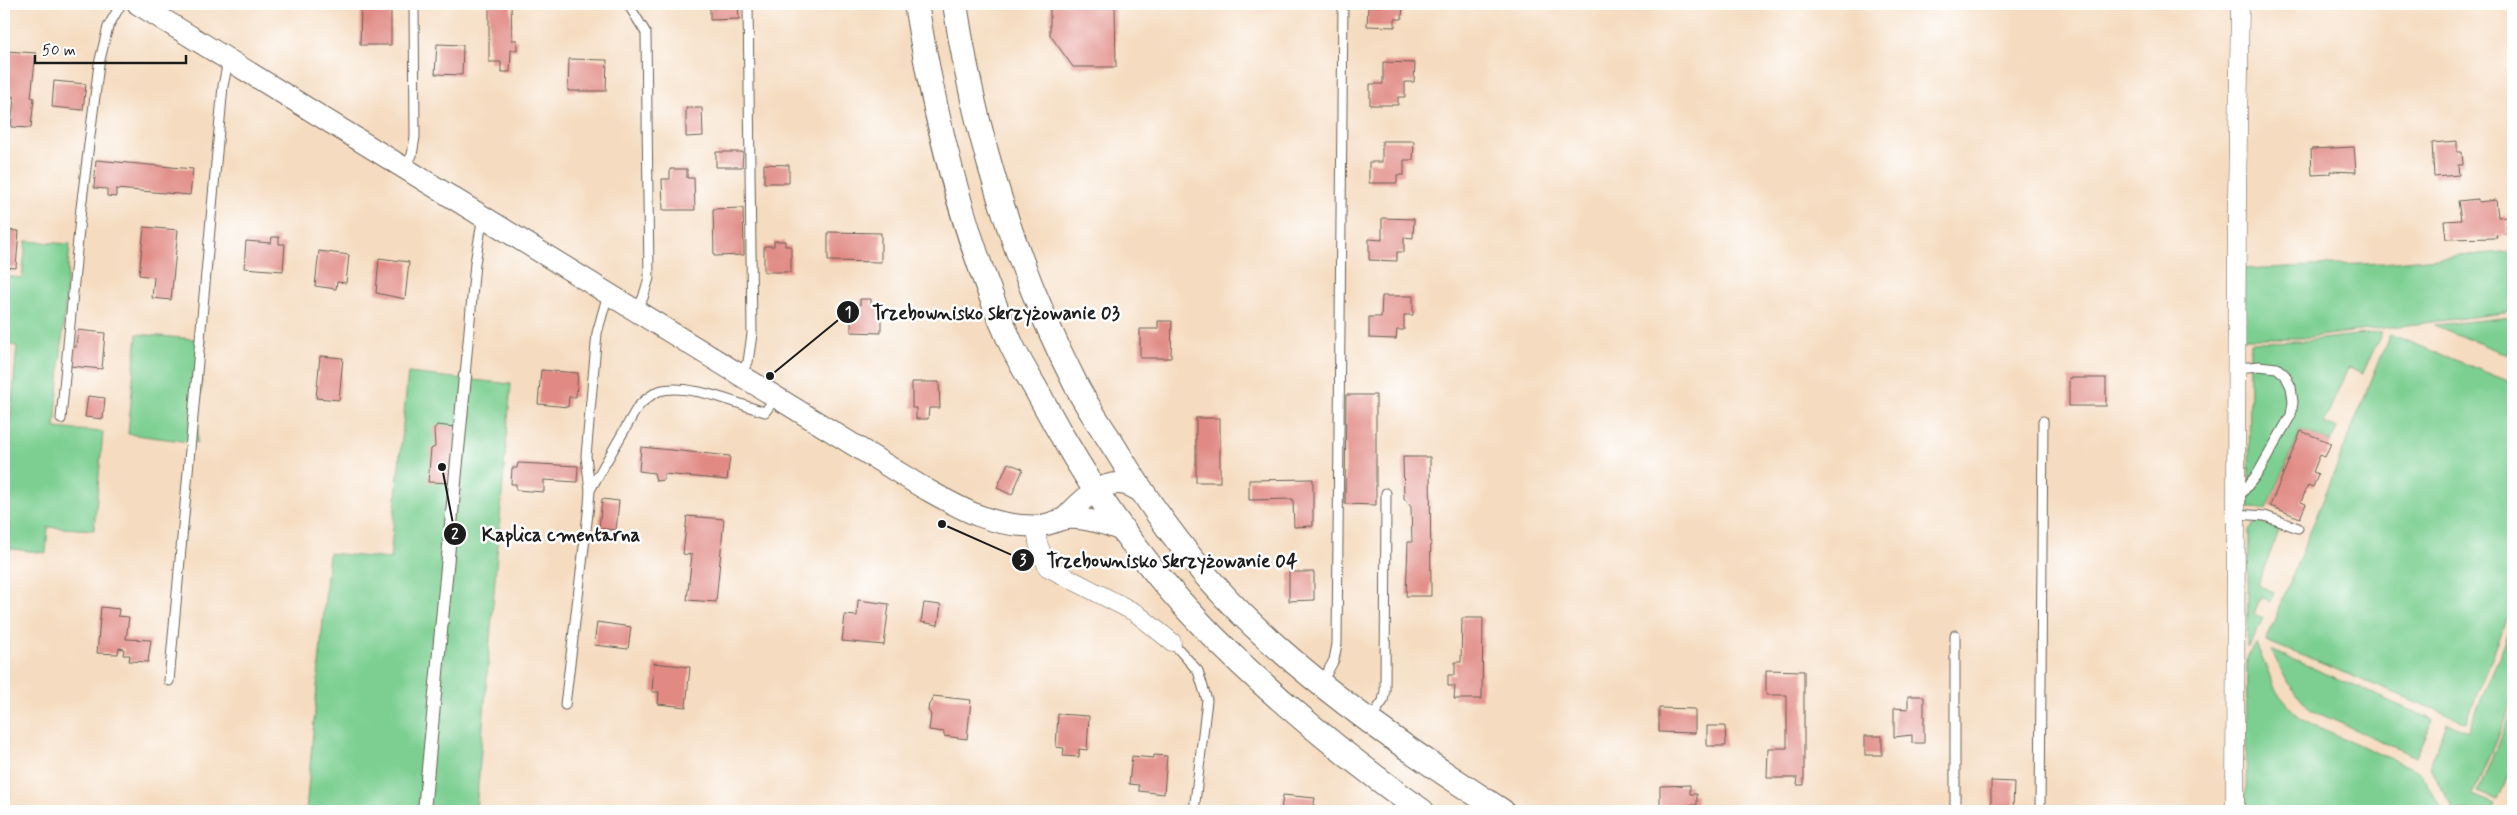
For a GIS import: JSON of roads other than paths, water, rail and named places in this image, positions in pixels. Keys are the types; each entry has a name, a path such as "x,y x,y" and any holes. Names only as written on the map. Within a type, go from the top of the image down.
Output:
{"main road":[{"path":"916,4 944,146 985,278 1012,347 1064,442 1123,531 1200,623 1327,737 1422,811"},
{"path":"955,4 977,121 999,199 1035,298 1077,387 1141,492 1182,547 1220,591 1253,625 1368,722 1502,811"}],"street":[{"path":"138,4 922,487 971,514 1005,524 1036,526 1064,519 1093,522 1123,531"},
{"path":"2235,811 2240,4"},
{"path":"424,811 465,376"},
{"path":"1064,519 1095,491 1115,483 1125,484 1141,492"},
{"path":"1036,526 1038,544 1047,567 1136,613 1172,642"}],"lane":[{"path":"61,419 82,208 99,64 108,27 121,4"},
{"path":"405,168 412,154 415,137 414,4"},
{"path":"628,4 646,33 649,278 643,298 636,310"},
{"path":"739,374 748,362 752,334 748,4"},
{"path":"1321,684 1334,660 1336,644 1344,4"},
{"path":"169,681 223,86 228,60"},
{"path":"465,376 475,263 483,216"},
{"path":"565,705 590,490 586,456 597,333 609,293"},
{"path":"2237,368 2259,366 2277,368 2285,375 2291,387 2293,402 2291,415 2236,507 2298,528"},
{"path":"590,490 637,408 646,398 659,391 674,389 698,392 766,412 776,397"},
{"path":"2040,811 2043,421"},
{"path":"1368,722 1383,701 1384,691 1386,493"},
{"path":"1955,635 1955,811"},
{"path":"1172,642 1198,671 1207,700 1194,811"}],"place":[{"name":"Trzebownisko skrzyżowanie 03","path":"770,376"},
{"name":"Kaplica cmentarna","path":"442,467"},
{"name":"Trzebownisko skrzyżowanie 04","path":"942,524"}]}
